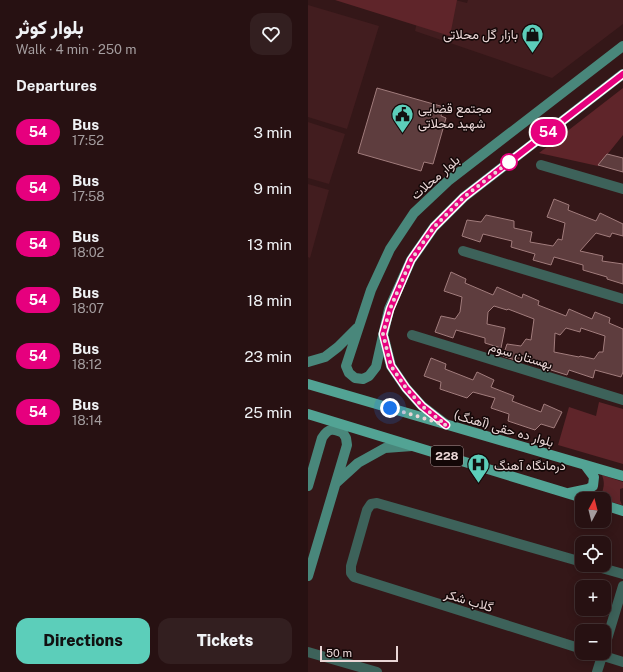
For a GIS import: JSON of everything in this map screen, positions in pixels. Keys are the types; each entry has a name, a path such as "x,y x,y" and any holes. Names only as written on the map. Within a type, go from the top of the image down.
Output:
{"main road":[{"name":"بلوار محلات","path":"308,362 325,356 338,347 359,326 371,290 390,249 414,213 448,181 623,46"},
{"path":"359,326 346,366 349,373 355,378 363,379 369,376 376,367 390,309 411,260 434,227 464,197 623,74"},
{"path":"383,334 391,366 406,388 422,406 446,425"},
{"name":"بلوار ده حقی (آهنگ)","path":"308,384 623,476"},
{"name":"228","path":"308,414 575,496"},
{"path":"308,486 322,438 326,432 332,430 343,433 346,438 347,445 308,576"},
{"path":"336,483 358,463 385,448 414,446"},
{"path":"308,464 312,474"},
{"path":"567,493 588,489 593,486 595,481 594,477 585,465"},
{"path":"611,507 623,511"}],"street":[{"path":"541,165 623,189"},
{"path":"463,251 623,300"},
{"name":"بهستان سوم","path":"412,335 623,400"},
{"name":"گلاب شکر","path":"575,560 377,503 371,504 367,510 351,566 351,574 354,577 575,647"},
{"path":"611,571 623,574"},
{"path":"611,624 623,586"},
{"path":"308,652 377,672"},
{"path":"611,657 623,662"},
{"path":"597,672 600,660"}],"shaded area":[{"path":"335,0 457,0 450,36"},
{"name":"بازار گل محلاتی","path":"422,0 455,0 467,3 468,0 623,0 623,24 552,78 415,31"},
{"path":"308,5 379,26 347,129 308,117"},
{"path":"623,88 623,135 598,166 539,153"},
{"path":"308,122 345,134 329,184 308,178"},
{"path":"308,184 329,190 310,258 308,257"},
{"path":"599,402 623,409 623,464 558,445 569,407 596,416"},
{"path":"602,475 623,482 623,488 620,489 620,500 622,505 611,502 611,492 602,492 604,480"}],"building":[{"name":"مجتمع قضایی شهید محلاتی","path":"377,88 444,107 441,116 446,118 433,164 424,162 421,171 358,153"},
{"path":"607,154 623,158 623,172 598,165"},
{"path":"554,199 569,205 568,210 596,221 600,213 623,224 623,236 612,233 610,237 596,233 580,251 603,256 602,261 623,264 623,284 607,279 607,277 583,270 583,265 554,257 551,265 533,260 535,254 511,247 512,241 483,234 480,242 462,236 467,220 481,222 486,215 514,221 514,228 532,232 530,242 553,246 558,239 562,240 565,223 547,217"},
{"path":"451,272 466,279 465,283 493,295 497,287 522,298 523,294 539,301 538,305 566,316 569,309 592,319 595,312 610,318 609,323 623,329 623,372 621,377 595,370 593,378 569,370 567,375 551,370 552,365 523,357 521,362 503,356 507,344 521,346 526,339 531,340 534,319 508,309 494,306 488,312 487,324 505,328 501,348 485,343 485,338 456,330 453,338 435,332 441,316 455,319 460,312 462,297 444,291","holes":["566,328 580,332 581,328 605,336 603,352 599,352 594,359 554,352 555,333 560,335"]},
{"path":"431,358 446,364 445,369 473,380 477,372 494,380 491,387 514,396 512,401 541,412 544,404 562,412 554,428 541,424 535,430 508,421 509,414 491,408 495,398 473,392 467,398 440,389 441,382 424,376"}],"bus line":[{"name":"54","path":"446,425 422,406 406,388 391,366 383,334 390,309 411,260 434,227 464,197 623,74"}],"place":[{"name":"بازار گل محلاتی","path":"533,54"},
{"name":"مجتمع قضایی شهید محلاتی","path":"402,134"},
{"name":"درمانگاه آهنگ","path":"479,484"}],"route":[{"path":"390,408 446,425 422,406 406,388 391,366 383,334 390,309 411,260 434,227 464,197 509,162"}]}
